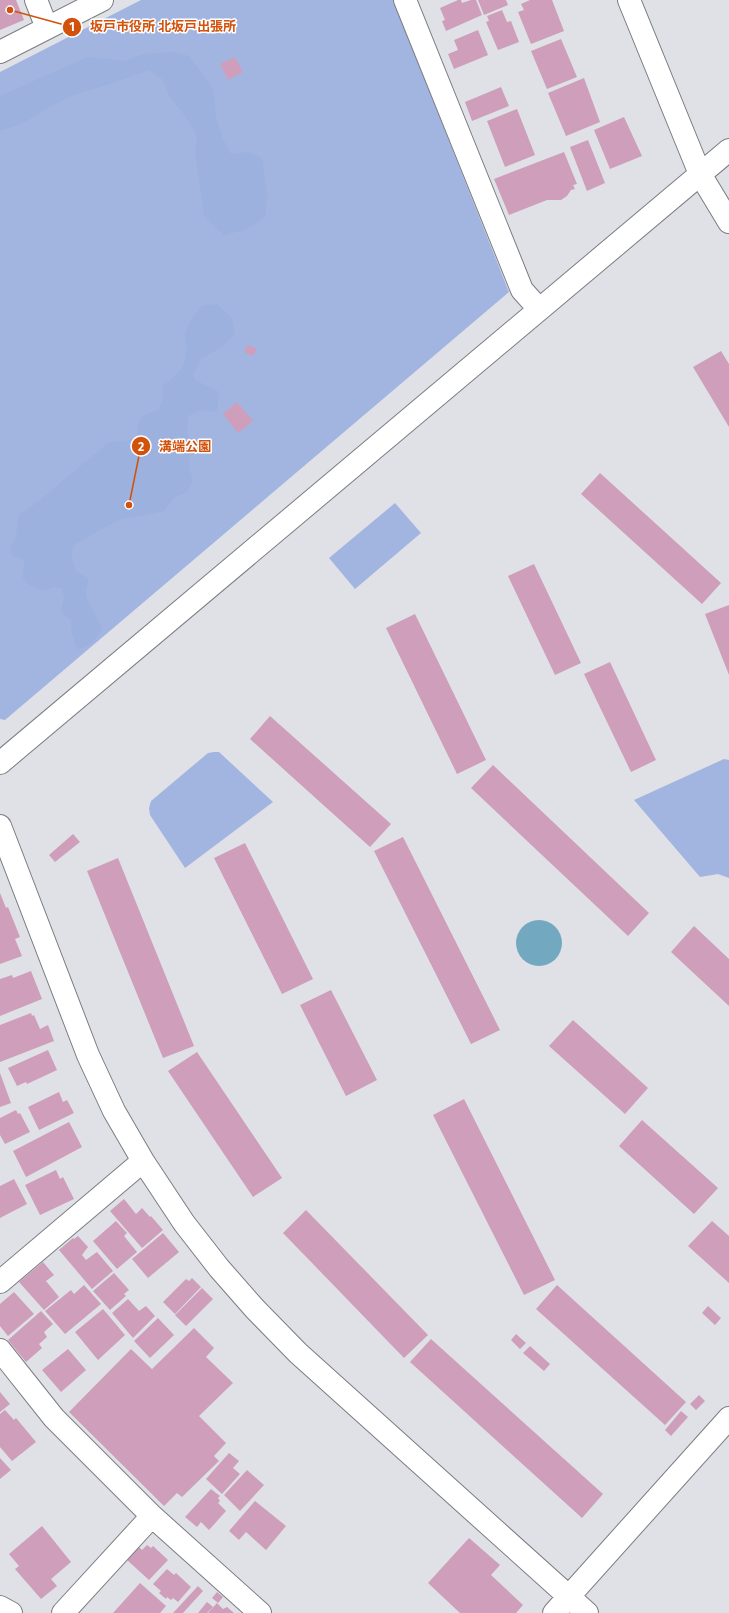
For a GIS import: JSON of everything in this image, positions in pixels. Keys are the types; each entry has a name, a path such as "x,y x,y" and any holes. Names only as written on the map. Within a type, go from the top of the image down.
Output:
{"street":[{"path":"36,0 47,28"},
{"path":"0,52 102,0"},
{"path":"405,0 522,290 539,309"},
{"path":"630,0 700,174 729,222"},
{"path":"0,764 729,150"},
{"path":"0,826 88,1055 114,1111 143,1161 184,1223 219,1268 255,1309 298,1353 587,1613"},
{"path":"0,1282 143,1161"},
{"path":"0,1350 54,1418 152,1516 260,1613"},
{"path":"554,1613 729,1418"},
{"path":"63,1613 152,1516"},
{"path":"0,1607 11,1613"}],"shaded area":[{"path":"141,0 393,0 509,292 5,720 0,719 0,72"},
{"path":"175,52 189,56 212,87 217,121 222,137 231,154 249,152 262,158 267,192 265,217 245,230 224,235 204,216 195,152 197,136 185,116 169,96 162,79 149,70 68,97 21,124 0,131 0,96 87,57 124,61 144,54"},
{"path":"217,304 232,318 235,333 222,347 201,359 193,375 195,380 219,392 217,412 202,410 188,416 187,433 191,445 189,467 193,481 187,492 175,497 164,511 118,520 74,545 71,555 76,571 89,579 86,590 87,598 102,628 89,645 77,649 71,630 71,620 64,615 61,610 64,598 62,589 54,587 47,590 42,590 26,582 23,578 25,565 22,558 13,557 10,547 15,536 19,515 35,504 109,442 125,441 137,437 138,425 141,418 144,415 159,410 163,398 163,386 177,374 183,366 187,348 185,334 190,321 202,306"},
{"path":"395,503 421,533 355,589 329,558"},
{"path":"219,752 273,802 185,868 150,815 149,808 151,801 208,753"},
{"path":"724,759 729,760 729,878 718,874 700,877 634,800"},
{"path":"544,920 556,926 561,934 561,952 556,960 548,965 534,966 522,960 517,952 516,938 522,926 530,921"}],"building":[{"path":"0,0 16,0 24,20 0,30"},
{"path":"461,0 462,3 476,0 482,15 446,31 442,21 445,20 440,8"},
{"path":"478,0 506,0 508,5 484,15"},
{"path":"530,0 552,0 564,31 531,44 518,12 524,10 521,4"},
{"path":"502,10 507,22 511,21 519,42 498,50 486,22 489,21 487,16"},
{"path":"478,30 488,55 454,69 448,54 458,50 454,40"},
{"path":"561,39 577,77 547,89 531,51"},
{"path":"235,57 243,72 228,80 220,64"},
{"path":"584,78 600,122 566,136 548,93"},
{"path":"501,87 509,106 472,121 465,102"},
{"path":"517,109 535,155 505,167 487,121"},
{"path":"624,117 642,156 610,169 594,130"},
{"path":"588,140 605,183 587,191 570,147"},
{"path":"564,152 577,184 573,185 575,189 571,190 567,196 561,200 547,200 509,215 494,179"},
{"path":"248,345 257,349 253,356 244,352"},
{"path":"721,351 729,364 729,427 693,367"},
{"path":"237,402 253,421 238,433 223,414"},
{"path":"600,473 721,583 702,604 581,494"},
{"path":"534,564 581,663 555,675 508,576"},
{"path":"729,605 729,675 705,614"},
{"path":"415,614 486,760 457,774 386,628"},
{"path":"610,662 656,760 631,772 584,674"},
{"path":"270,716 391,824 370,847 250,739"},
{"path":"493,765 649,913 628,936 471,788"},
{"path":"73,834 80,842 55,862 49,855"},
{"path":"403,837 500,1030 471,1044 374,851"},
{"path":"245,843 313,979 282,994 214,858"},
{"path":"118,858 194,1046 163,1058 87,871"},
{"path":"0,893 6,908 8,907 20,937 15,939 22,956 0,964"},
{"path":"694,926 729,959 729,1006 671,952"},
{"path":"31,971 42,999 0,1016 0,979 12,975 13,978"},
{"path":"331,990 377,1080 346,1096 300,1005"},
{"path":"31,1013 32,1016 34,1015 40,1029 48,1025 54,1041 0,1062 0,1025"},
{"path":"573,1020 648,1088 625,1114 549,1046"},
{"path":"48,1050 57,1070 27,1084 26,1082 17,1086 8,1068"},
{"path":"197,1052 282,1178 253,1197 168,1071"},
{"path":"0,1073 11,1103 0,1107"},
{"path":"59,1092 63,1102 67,1100 74,1113 39,1130 28,1107"},
{"path":"464,1099 555,1280 524,1295 433,1115"},
{"path":"16,1110 18,1114 20,1113 30,1132 5,1144 0,1135 0,1118"},
{"path":"642,1120 718,1188 694,1214 619,1146"},
{"path":"69,1122 82,1147 26,1177 13,1151"},
{"path":"56,1170 60,1179 63,1177 74,1199 40,1215 25,1185"},
{"path":"14,1179 27,1204 0,1218 0,1186"},
{"path":"124,1199 136,1214 142,1208 163,1230 142,1248 110,1211"},
{"path":"306,1210 428,1335 404,1358 283,1233"},
{"path":"116,1221 127,1233 124,1236 137,1252 117,1269 93,1241"},
{"path":"712,1221 729,1236 729,1283 688,1246"},
{"path":"163,1233 179,1252 148,1278 132,1259"},
{"path":"78,1236 88,1247 82,1255 86,1260 97,1252 113,1271 92,1289 59,1250 73,1238 74,1239"},
{"path":"43,1262 54,1275 46,1281 59,1297 44,1310 19,1282"},
{"path":"114,1273 129,1290 124,1294 126,1296 110,1310 93,1291"},
{"path":"192,1278 201,1287 175,1314 163,1302 186,1279 189,1281"},
{"path":"84,1285 101,1304 65,1334 45,1311 71,1290 74,1294"},
{"path":"557,1285 686,1402 665,1425 536,1309"},
{"path":"202,1288 213,1299 186,1326 175,1315"},
{"path":"14,1292 34,1314 8,1336 0,1326 0,1304"},
{"path":"128,1299 139,1311 146,1306 155,1316 133,1338 112,1313"},
{"path":"708,1306 721,1318 715,1325 702,1313"},
{"path":"103,1309 125,1335 98,1360 75,1332"},
{"path":"41,1311 53,1324 44,1332 47,1337 39,1344 42,1348 26,1362 8,1340"},
{"path":"158,1318 174,1335 150,1358 134,1341"},
{"path":"194,1328 214,1348 206,1357 233,1383 199,1416 226,1443 214,1456 219,1461 182,1497 177,1493 164,1506 69,1412 131,1349 157,1374 152,1369"},
{"path":"516,1334 526,1343 520,1349 511,1340"},
{"path":"431,1339 603,1494 582,1518 410,1362"},
{"path":"530,1346 550,1364 544,1371 523,1353"},
{"path":"68,1349 86,1370 61,1392 42,1370"},
{"path":"0,1392 10,1404 0,1412"},
{"path":"699,1395 705,1401 696,1410 690,1404"},
{"path":"5,1410 14,1420 16,1418 36,1442 12,1461 0,1447 0,1414"},
{"path":"681,1411 688,1417 671,1436 665,1430"},
{"path":"229,1453 239,1461 233,1468 240,1474 222,1494 206,1479"},
{"path":"0,1458 11,1470 0,1479"},
{"path":"247,1470 264,1485 240,1511 224,1495"},
{"path":"211,1489 220,1496 218,1498 220,1501 218,1503 226,1511 209,1530 201,1522 197,1527 185,1517"},
{"path":"255,1501 286,1526 266,1550 246,1532 239,1540 229,1531"},
{"path":"42,1526 71,1562 51,1579 57,1586 41,1599 15,1569 19,1566 9,1554"},
{"path":"469,1538 500,1565 491,1575 523,1605 516,1613 460,1613 428,1583"},
{"path":"147,1545 151,1548 153,1546 168,1560 149,1580 127,1560 139,1547 142,1550"},
{"path":"167,1569 174,1575 176,1573 191,1587 178,1602 173,1598 171,1600 167,1597 166,1599 159,1593 161,1591 153,1584"},
{"path":"140,1583 166,1606 160,1613 113,1613"},
{"path":"198,1586 203,1591 183,1613 173,1613"},
{"path":"217,1592 223,1597 218,1603 212,1598"},
{"path":"207,1602 213,1607 207,1613 198,1613"},
{"path":"217,1603 223,1609 227,1607 234,1613 208,1613"}],"place":[{"name":"坂戸市役所 北坂戸出張所","path":"10,10"},
{"name":"溝端公園","path":"129,505"}]}
